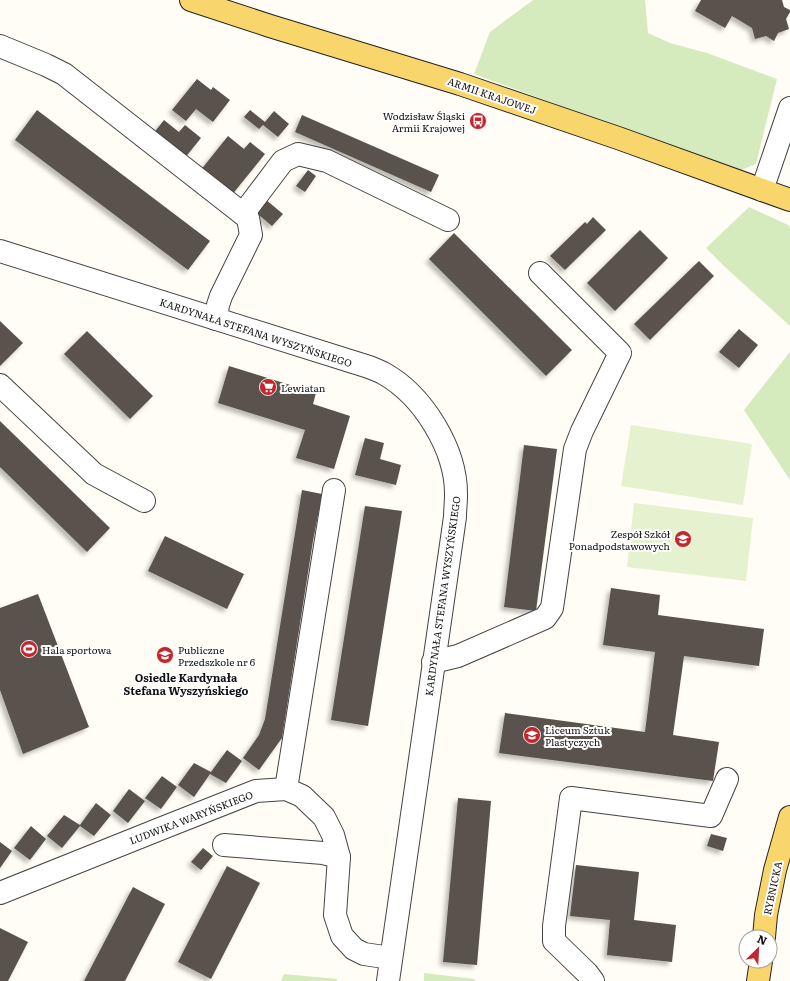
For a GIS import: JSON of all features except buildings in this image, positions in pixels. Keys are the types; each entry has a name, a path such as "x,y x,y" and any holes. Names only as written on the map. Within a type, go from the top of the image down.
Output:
{"main road":[{"name":"ARMII KRAJOWEJ","path":"191,0 270,26 460,84 618,138 790,200"},
{"name":"RYBNICKA","path":"765,929 775,870 790,817"},
{"path":"758,981 760,969"}],"street":[{"path":"0,46 64,74 248,218 251,235 221,296 216,319"},
{"path":"762,190 790,108"},
{"path":"243,214 283,160 298,154 327,161 448,220"},
{"name":"KARDYNAŁA STEFANA WYSZYŃSKIEGO","path":"0,251 362,365 383,373 401,386 414,399 435,425 446,447 454,472 456,495 388,981"},
{"path":"433,662 458,656 545,618 552,608 575,449 582,431 620,353 540,273"},
{"path":"0,385 94,474 144,501"},
{"path":"334,490 286,789 302,796 324,817 333,835 339,857 335,915 342,936 354,949 364,954 391,958"},
{"path":"593,981 587,973 554,941 554,926 571,798 711,816 727,779"},
{"name":"LUDWIKA WARYŃSKIEGO","path":"0,893 256,792 286,789"},
{"path":"224,845 324,854 339,857"}],"green space":[{"path":"533,0 645,0 648,33 670,43 707,53 777,79 756,164 739,171 474,74 490,32"},
{"path":"749,207 788,225 790,228 790,326 706,248"},
{"path":"790,352 790,480 744,410"},
{"path":"631,425 752,444 743,505 621,486"},
{"path":"634,503 753,518 746,581 627,567"},
{"path":"424,973 475,979 475,981 424,981"},
{"path":"284,974 337,979 337,981 281,981"}],"place":[{"name":"Wodzisław Śląski Armii Krajowej","path":"478,121"},
{"name":"Lewiatan","path":"268,387"},
{"name":"Zespół Szkół Ponadpodstawowych","path":"683,539"},
{"name":"Hala sportowa","path":"29,649"},
{"name":"Publiczne Przedszkole nr 6","path":"165,655"},
{"name":"Liceum Sztuk Plastyczych","path":"532,735"}],"district":[{"name":"Osiedle Kardynała Stefana Wyszyńskiego","path":"186,683"}]}
